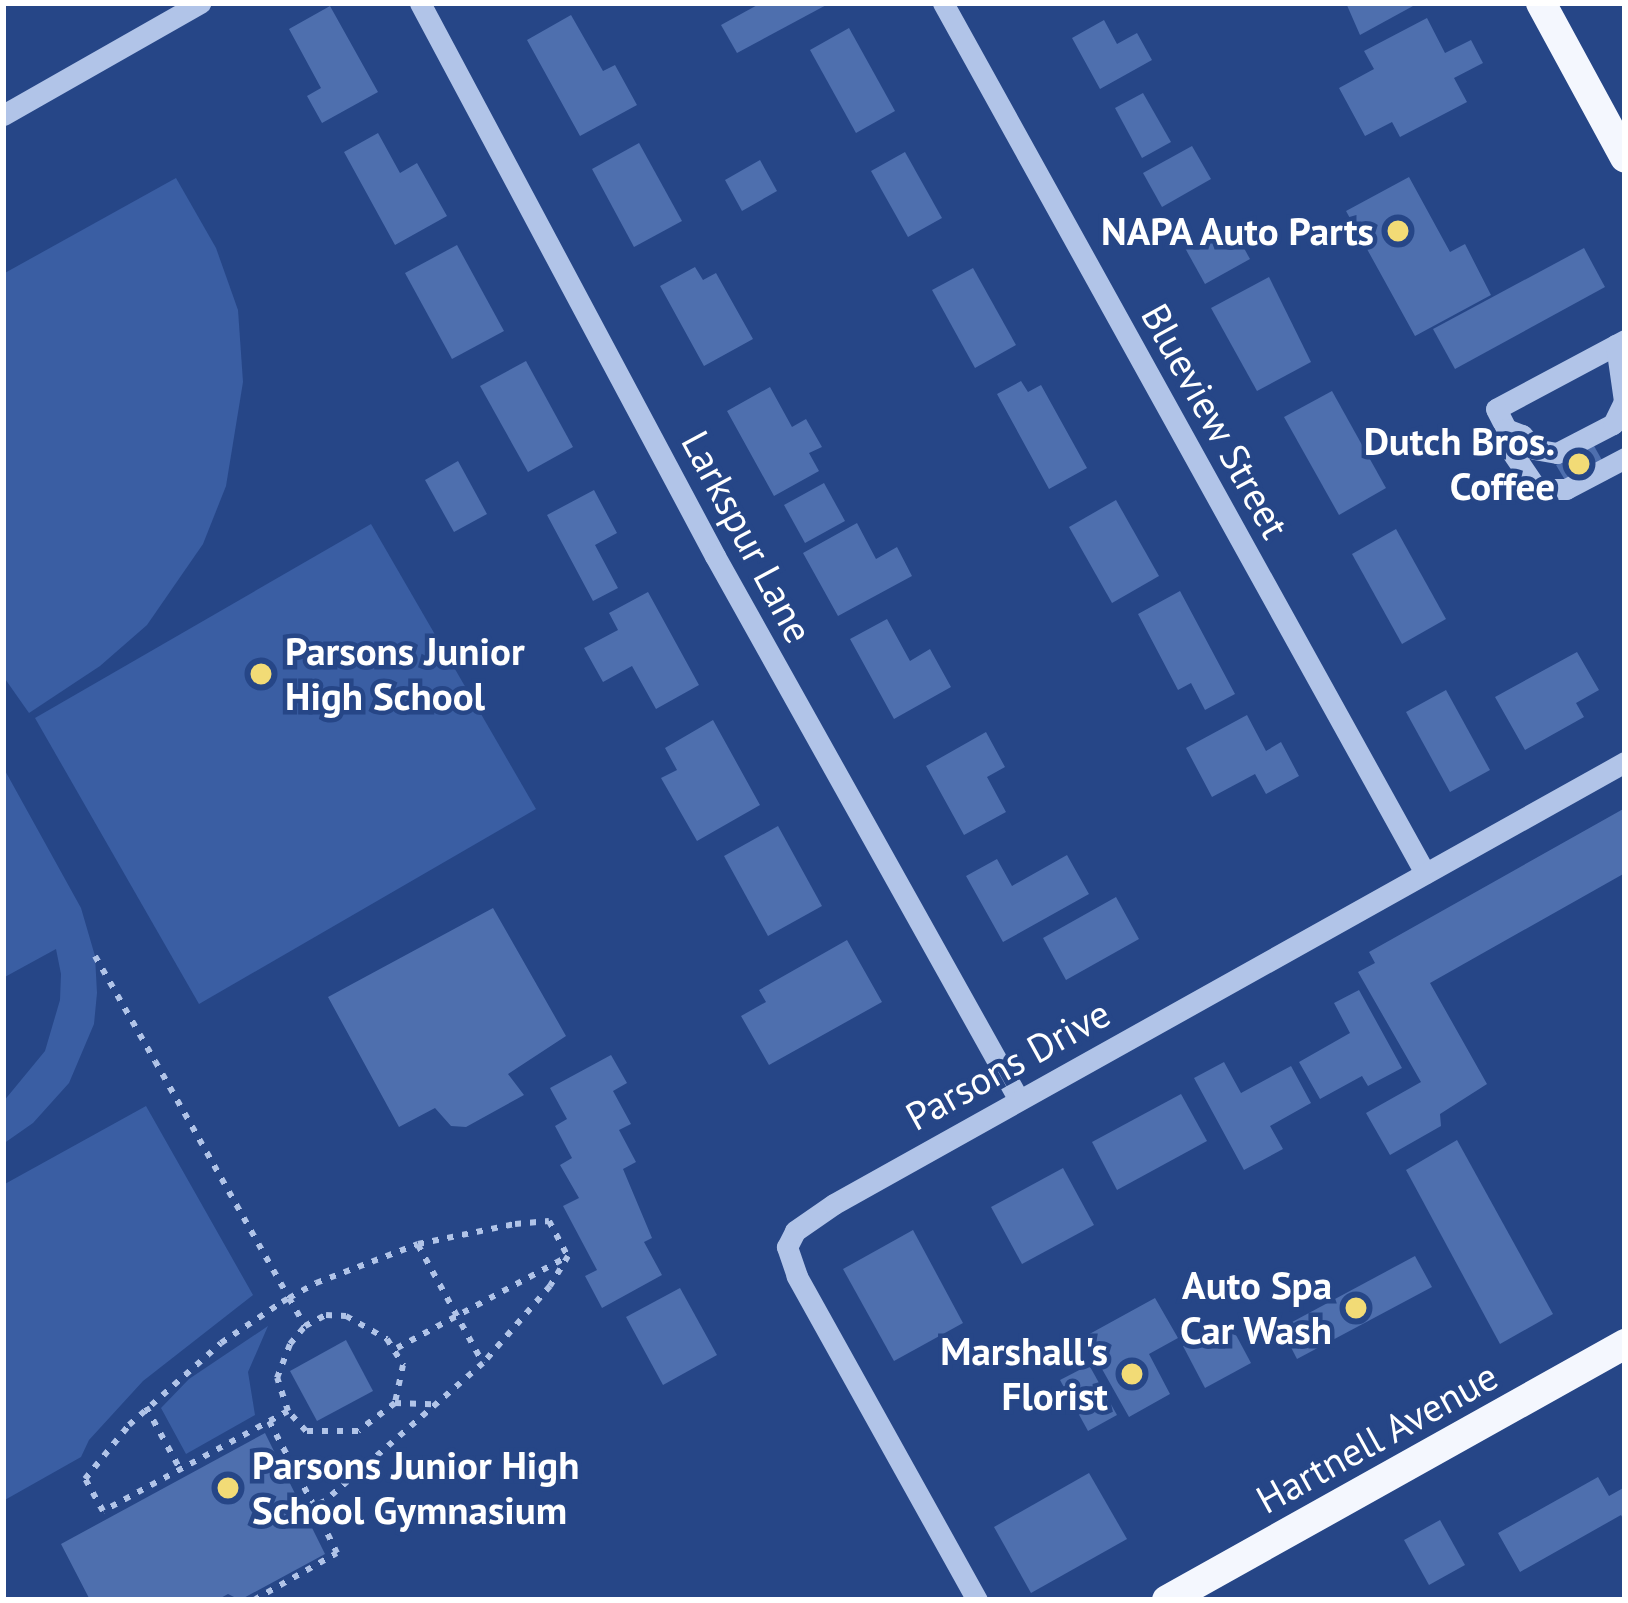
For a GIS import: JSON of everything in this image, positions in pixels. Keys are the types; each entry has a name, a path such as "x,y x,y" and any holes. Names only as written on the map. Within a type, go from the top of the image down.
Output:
{"main road":[{"path":"1541,3 1625,158"},
{"name":"Hartnell Avenue","path":"1167,1600 1625,1343"}],"street":[{"path":"3,115 200,3"},
{"name":"Larkspur Lane","path":"420,3 715,556 1019,1100"},
{"name":"Blueview Street","path":"943,3 1425,873"},
{"path":"1506,430 1546,454 1612,424 1624,401 1620,343 1496,410 1506,430 1505,442 1537,489 1566,489 1625,458"},
{"name":"Parsons Drive","path":"977,1600 797,1276 787,1246 808,1219 1625,762"}],"path":[{"path":"95,956 305,1326"},
{"path":"288,1411 103,1511 85,1479 146,1407 221,1342 290,1298 418,1244 549,1221 568,1256"},
{"path":"418,1244 483,1363"},
{"path":"396,1348 568,1256"},
{"path":"314,1506 483,1363 550,1286 568,1256"},
{"path":"326,1315 346,1316 375,1329 396,1348 404,1365 395,1402 358,1431 329,1435 305,1431 288,1411 277,1378 290,1344 305,1326 326,1315"},
{"path":"395,1402 436,1404"},
{"path":"146,1407 180,1469"},
{"path":"254,1600 337,1553 269,1421"}],"shaded area":[{"path":"176,178 216,248 238,310 243,382 226,486 203,544 147,625 100,666 29,713 3,676 3,274"},
{"path":"371,524 536,809 199,1004 35,718"},
{"path":"3,767 81,908 95,956 97,993 94,1024 69,1083 33,1123 3,1144 3,1102 45,1051 60,1000 61,974 56,949 3,978"},
{"path":"146,1106 253,1295 143,1381 89,1440 81,1457 3,1501 3,1185"},
{"path":"268,1326 248,1372 255,1415 186,1454 161,1408 189,1379"}],"building":[{"path":"761,3 830,3 737,53 721,25"},
{"path":"1346,3 1411,3 1413,6 1360,35"},
{"path":"330,6 378,92 322,123 307,96 321,88 289,29"},
{"path":"571,15 603,71 615,65 637,105 580,136 527,40"},
{"path":"1427,18 1445,53 1471,40 1483,63 1454,78 1467,102 1400,137 1392,122 1365,136 1339,88 1374,69 1364,51"},
{"path":"1104,20 1117,44 1137,33 1152,60 1100,89 1072,38"},
{"path":"849,28 895,111 856,133 810,50"},
{"path":"1143,93 1171,142 1142,158 1115,108"},
{"path":"378,133 400,173 417,163 447,216 395,245 344,152"},
{"path":"639,143 682,221 634,247 592,169"},
{"path":"1192,146 1211,179 1162,207 1143,173"},
{"path":"905,152 942,218 908,237 871,171"},
{"path":"760,160 777,191 742,211 725,180"},
{"path":"1409,177 1450,252 1465,244 1491,295 1415,336 1346,211"},
{"path":"1230,223 1250,259 1205,284 1185,248"},
{"path":"457,245 504,331 452,359 405,273"},
{"path":"1584,248 1605,287 1455,369 1433,329"},
{"path":"695,267 703,280 716,273 753,339 704,366 660,286"},
{"path":"973,268 1016,345 975,368 932,290"},
{"path":"1269,277 1311,362 1257,391 1211,308"},
{"path":"526,361 573,447 528,472 480,386"},
{"path":"1021,381 1028,392 1041,385 1087,468 1049,489 997,394"},
{"path":"770,387 792,427 806,419 822,447 809,453 819,471 774,496 727,411"},
{"path":"1332,391 1386,488 1339,515 1284,417"},
{"name":"Dutch Bros. Coffee","path":"1593,444 1603,462 1565,480 1556,465"},
{"path":"458,461 487,514 454,532 425,480"},
{"path":"824,483 845,521 805,543 784,505"},
{"path":"594,490 617,533 595,545 618,588 593,601 547,515"},
{"path":"1116,500 1159,576 1112,603 1069,527"},
{"path":"857,523 876,559 897,547 912,576 838,616 803,553"},
{"path":"1396,529 1446,619 1402,644 1352,554"},
{"path":"1180,591 1235,694 1205,710 1191,683 1178,690 1138,614"},
{"path":"648,592 699,685 656,709 632,666 603,682 584,648 618,630 609,613"},
{"path":"887,619 910,661 930,649 951,687 894,719 850,639"},
{"path":"1577,652 1599,690 1576,703 1584,717 1525,750 1495,697"},
{"path":"1446,690 1490,770 1450,792 1406,712"},
{"path":"1247,715 1266,751 1281,742 1299,776 1266,794 1255,774 1212,797 1186,748"},
{"path":"713,720 760,805 697,841 661,778 677,770 665,748"},
{"path":"986,732 1005,767 987,777 1006,812 964,835 926,766"},
{"path":"1625,808 1625,873 1430,983 1487,1084 1440,1114 1441,1126 1390,1155 1366,1113 1421,1082 1358,972 1375,963 1369,952"},
{"path":"778,826 822,906 768,936 724,856"},
{"path":"1067,855 1089,894 1003,942 966,876 997,859 1012,886"},
{"path":"1116,897 1139,939 1066,980 1043,938"},
{"path":"493,908 566,1036 508,1074 524,1095 466,1127 451,1126 435,1108 399,1127 328,997"},
{"path":"847,940 882,1002 769,1065 741,1016 766,1002 759,990"},
{"path":"1359,990 1402,1068 1368,1086 1362,1076 1320,1099 1299,1062 1350,1033 1334,1003"},
{"path":"611,1055 627,1083 613,1091 631,1124 619,1130 636,1162 623,1169 652,1238 644,1242 662,1275 602,1308 585,1276 597,1270 563,1206 579,1198 560,1165 572,1158 555,1126 567,1119 550,1088"},
{"path":"1224,1062 1241,1093 1291,1066 1311,1103 1270,1126 1283,1149 1244,1170 1194,1078"},
{"path":"1181,1094 1207,1141 1117,1190 1092,1142"},
{"path":"1457,1140 1553,1314 1500,1344 1406,1170"},
{"path":"1063,1168 1094,1225 1022,1264 991,1207"},
{"path":"913,1230 963,1323 894,1361 843,1269"},
{"name":"Auto Spa Car Wash","path":"1415,1256 1432,1287 1297,1359 1281,1328"},
{"path":"680,1288 717,1355 663,1385 626,1317"},
{"name":"Marshall's Florist","path":"1155,1298 1178,1338 1149,1354 1170,1394 1129,1417 1084,1337"},
{"path":"1229,1322 1251,1363 1205,1388 1183,1346"},
{"path":"346,1340 373,1391 317,1421 290,1371"},
{"path":"1089,1365 1117,1415 1088,1431 1060,1380"},
{"name":"Parsons Junior High School Gymnasium","path":"265,1433 325,1554 240,1600 228,1594 217,1600 90,1600 61,1544"},
{"path":"1089,1473 1127,1539 1031,1593 994,1527"},
{"path":"1598,1477 1609,1496 1625,1487 1625,1522 1621,1515 1520,1572 1498,1533"},
{"path":"1440,1520 1465,1565 1429,1585 1404,1540"}],"place":[{"name":"NAPA Auto Parts","path":"1398,231"},
{"name":"Dutch Bros. Coffee","path":"1579,464"},
{"name":"Parsons Junior High School","path":"261,674"},
{"name":"Auto Spa Car Wash","path":"1356,1308"},
{"name":"Marshall's Florist","path":"1132,1374"},
{"name":"Parsons Junior High School Gymnasium","path":"228,1488"}]}
